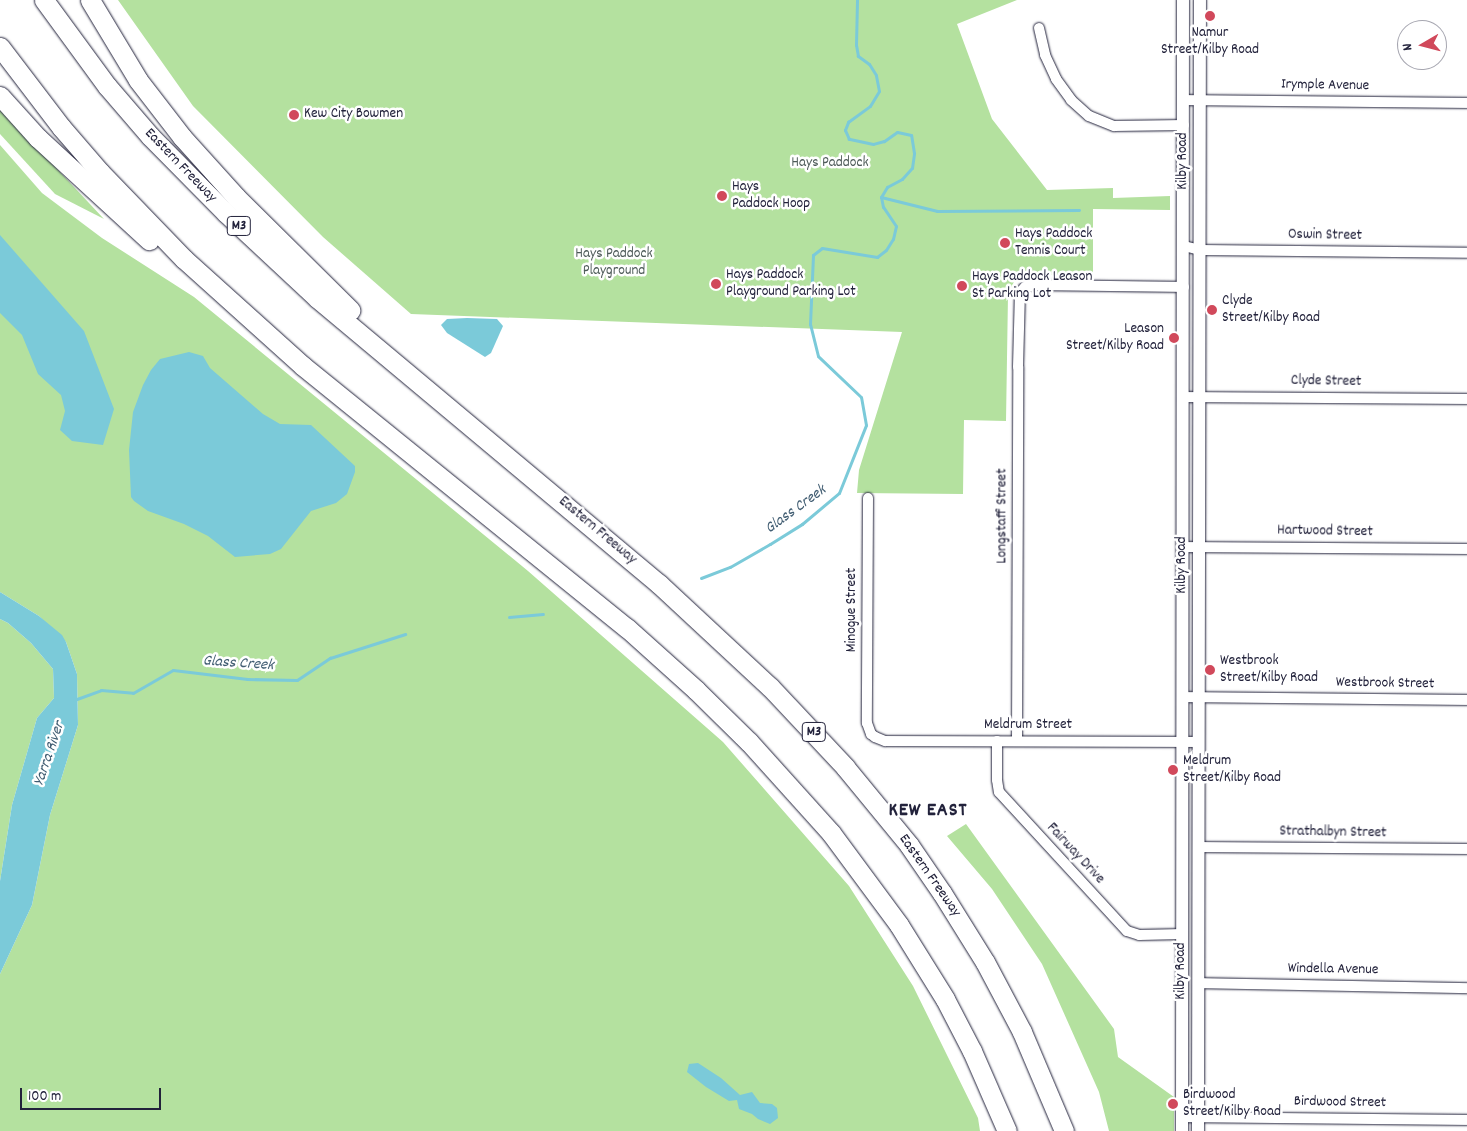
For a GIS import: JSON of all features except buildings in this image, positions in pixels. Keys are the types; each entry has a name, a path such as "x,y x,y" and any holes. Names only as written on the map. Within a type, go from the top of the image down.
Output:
{"highway":[{"name":"Eastern Freeway","path":"44,0 107,86 186,174 317,298 596,529 702,622 770,687 852,774 909,845 942,893 985,962 1022,1032 1064,1131"},
{"path":"90,0 138,80 200,158 293,255 460,418"},
{"path":"0,47 61,127 100,172 184,259 229,301 303,366 627,628 696,690 755,748 792,788 858,867 920,956 972,1051 1007,1131"},
{"path":"0,96 38,138 95,193 147,238 229,301"}],"street":[{"name":"Kilby Road","path":"1182,1131 1183,0"},
{"name":"Kilby Road","path":"1198,1131 1200,0"},
{"path":"1039,28 1045,55 1056,80 1071,100 1088,116 1114,126 1184,125"},
{"name":"Irymple Avenue","path":"1184,100 1467,103"},
{"name":"Oswin Street","path":"1184,246 1200,250 1467,253"},
{"name":"Longstaff Street","path":"1017,741 1020,292 1025,287 1037,285 1184,287"},
{"name":"Clyde Street","path":"1184,397 1467,399"},
{"name":"Minogue Street","path":"867,723 868,498"},
{"name":"Hartwood Street","path":"1184,547 1467,549"},
{"name":"Westbrook Street","path":"1183,697 1467,700"},
{"name":"Meldrum Street","path":"867,723 871,734 885,741 1199,742"},
{"name":"Fairway Drive","path":"997,741 997,780 999,792 1127,931 1139,935 1182,934"},
{"name":"Strathalbyn Street","path":"1198,847 1467,849"},
{"name":"Windella Avenue","path":"1198,983 1467,988"},
{"name":"Birdwood Street","path":"1182,1117 1467,1120"}],"green space":[{"name":"Hays Paddock","path":"118,0 1017,0 957,24 992,119 1047,190 1113,188 1113,198 1170,196 1170,210 1093,209 1093,275 1017,275 1008,295 1006,421 964,420 963,494 857,493 859,470 902,332 411,314 323,237 193,106"},
{"path":"0,108 104,219 55,194 0,134"},
{"path":"0,145 42,193 102,238 194,297 528,571 723,742 849,886 913,986 978,1118 980,1131 0,1131 0,974 32,905 50,815 78,725 77,674 66,642 39,616 0,592"},
{"path":"0,619 8,623 31,643 53,669 54,698 37,718 12,805 0,881"},
{"path":"966,824 1114,1029 1118,1057 1174,1097 1174,1131 1109,1131 1099,1092 1042,964 992,889 947,836"}],"water":[{"path":"0,235 84,331 114,409 103,445 72,441 60,430 65,411 61,395 38,374 22,335 0,313"},
{"path":"447,319 497,319 503,326 491,353 485,357 447,333 441,325"},
{"path":"189,352 203,356 210,368 263,414 280,424 311,425 355,466 355,472 347,494 336,503 311,511 281,549 270,554 235,557 208,536 184,524 148,511 131,497 129,450 133,412 143,385 151,370 160,359"},
{"name":"Yarra River","path":"0,592 39,616 62,635 77,674 78,725 50,815 32,905 0,974 0,881 12,805 37,718 54,698 53,669 31,643 8,623 0,619"},
{"path":"698,1063 721,1078 740,1095 752,1092 760,1103 772,1104 777,1108 778,1118 770,1124 758,1119 752,1114 739,1109 737,1100 729,1101 706,1087 687,1072 689,1064"}],"waterway":[{"name":"Glass Creek","path":"701,578 730,567 770,544 802,524 839,493 866,425 861,397 818,356 810,324 813,255 822,248 877,257 886,250 893,239 896,226 883,207 881,197 887,187 902,179 912,168 914,153 911,135 897,132 884,141 873,144 849,139 845,130 848,122 870,106 879,91 876,75 869,64 858,56 856,45 857,0"},
{"path":"881,197 937,211 1079,210"},
{"name":"Glass Creek","path":"509,617 543,614"},
{"name":"Glass Creek","path":"74,700 101,690 133,693 173,670 247,679 297,680 330,658 405,634"}],"place":[{"name":"Namur Street/Kilby Road","path":"1210,16"},
{"name":"Kew City Bowmen","path":"294,115"},
{"name":"Hays Paddock Hoop","path":"722,196"},
{"name":"Hays Paddock Tennis Court","path":"1005,243"},
{"name":"Hays Paddock Playground Parking Lot","path":"716,284"},
{"name":"Hays Paddock Leason St Parking Lot","path":"962,286"},
{"name":"Clyde Street/Kilby Road","path":"1212,310"},
{"name":"Leason Street/Kilby Road","path":"1174,338"},
{"name":"Westbrook Street/Kilby Road","path":"1210,670"},
{"name":"Meldrum Street/Kilby Road","path":"1173,770"},
{"name":"Birdwood Street/Kilby Road","path":"1173,1104"}],"district":[{"name":"KEW EAST","path":"928,811"}],"park label":[{"name":"Hays Paddock Playground","path":"614,262"}]}
